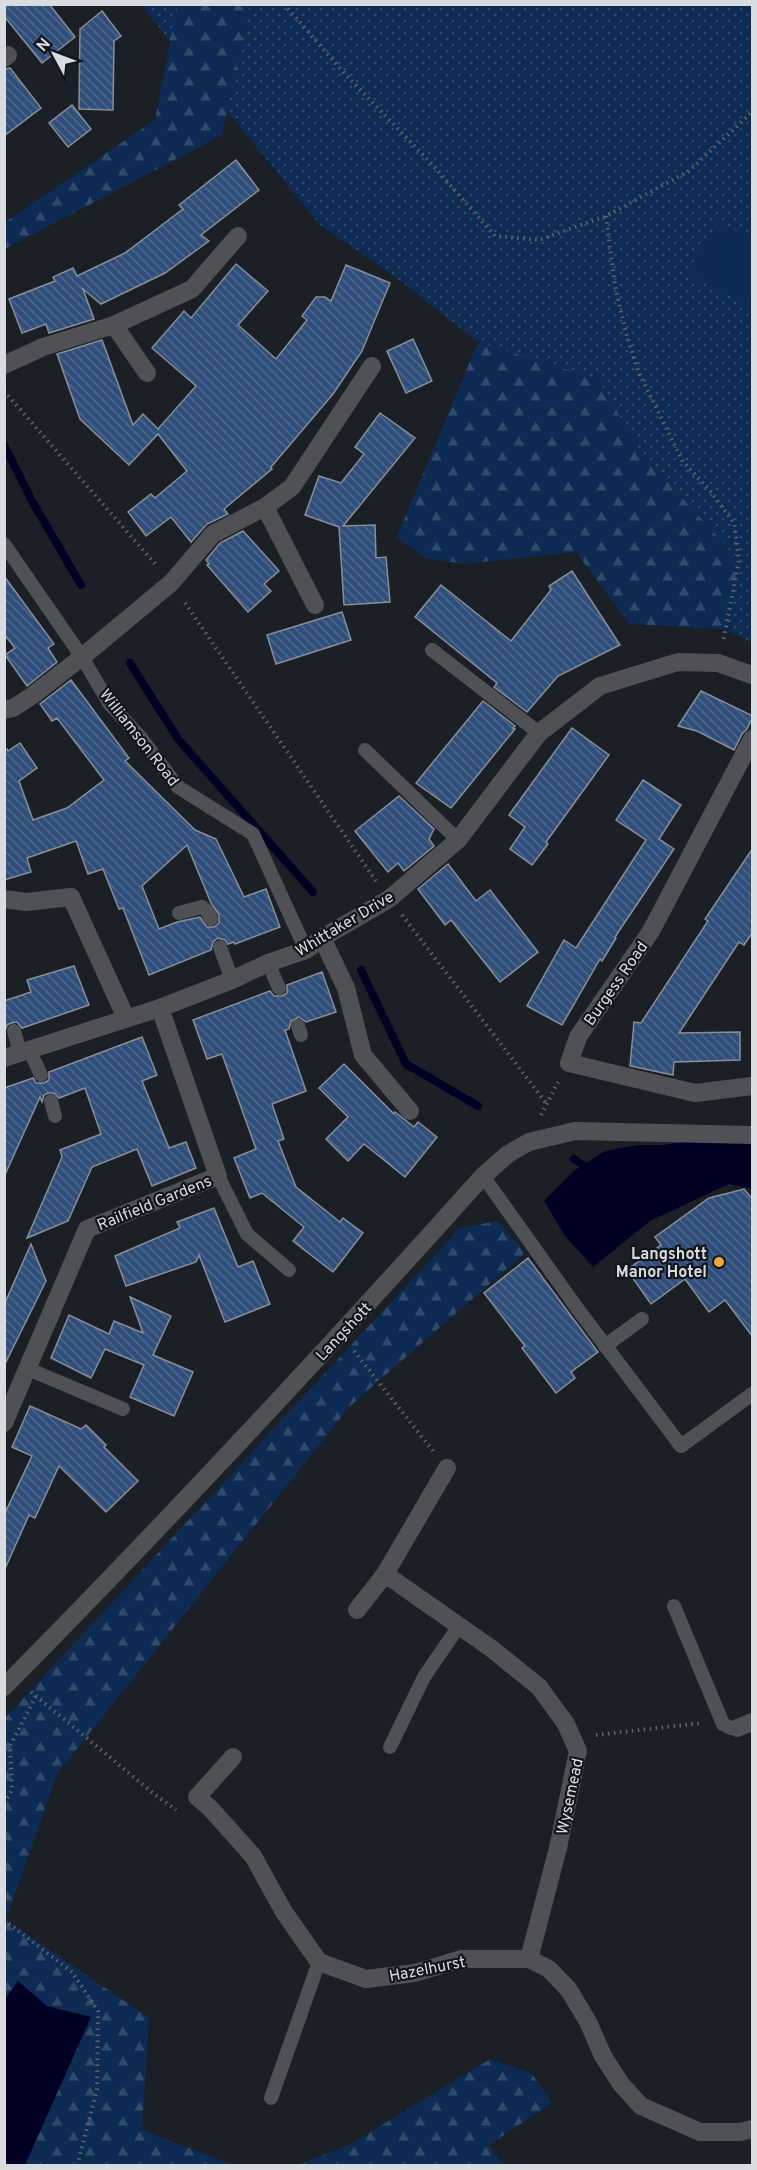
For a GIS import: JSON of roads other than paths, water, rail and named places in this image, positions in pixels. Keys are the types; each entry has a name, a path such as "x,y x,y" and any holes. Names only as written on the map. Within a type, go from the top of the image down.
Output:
{"street":[{"path":"4,365 43,347 114,325 192,289 238,236"},
{"path":"114,325 147,373"},
{"path":"4,710 13,708 82,657 171,582 213,534 265,507 292,487 372,366"},
{"path":"265,507 315,605"},
{"name":"Whittaker Drive","path":"18,1053 159,1008 232,980 268,963 306,950 322,938 389,899 458,840 539,733 600,686 678,662 718,663 753,675"},
{"name":"Burgess Road","path":"753,739 651,931 578,1037 569,1063 695,1093 753,1086"},
{"path":"4,899 26,902 71,897 126,1018"},
{"path":"322,938 346,988 363,1054 411,1111"},
{"name":"Railfield Gardens","path":"4,1423 87,1229 218,1176 159,1008"},
{"name":"Langshott","path":"9,1682 112,1577 340,1334 483,1176 508,1154 529,1143 575,1131 753,1135"},
{"path":"357,1610 385,1574 447,1468"},
{"name":"Wysemead","path":"385,1574 492,1649 539,1687 566,1724 578,1751 558,1848 529,1959"},
{"path":"233,1757 197,1797 210,1808 253,1856 284,1912 319,1962"},
{"name":"Hazelhurst","path":"319,1962 366,1979 414,1973 461,1959 529,1959"},
{"path":"529,1959 549,1969 569,1990 588,2022 603,2056 621,2084 641,2106 700,2132 740,2133 753,2129"}],"lane":[{"name":"Williamson Road","path":"4,544 82,657 109,703 141,738 178,787 253,834 306,950"},
{"path":"432,650 539,733"},
{"path":"365,750 458,840"},
{"path":"179,913 202,907 211,919"},
{"path":"220,947 232,980"},
{"path":"268,963 279,988"},
{"path":"14,1031 18,1053 41,1075"},
{"path":"51,1101 55,1116"},
{"path":"218,1176 247,1234 289,1270"},
{"path":"483,1176 605,1346 681,1446 753,1394"},
{"path":"605,1346 642,1319"},
{"path":"28,1369 123,1409"},
{"path":"674,1606 723,1724 730,1728 745,1725"},
{"path":"390,1747 424,1677 459,1626"},
{"path":"271,2098 319,1962"}],"waterway":[{"path":"4,445 32,501 81,585"},
{"path":"130,663 178,739 313,892"},
{"path":"361,970 406,1064 478,1106"},
{"path":"574,1159 583,1165"}],"place":[{"name":"Langshott Manor Hotel","path":"719,1262"}]}
